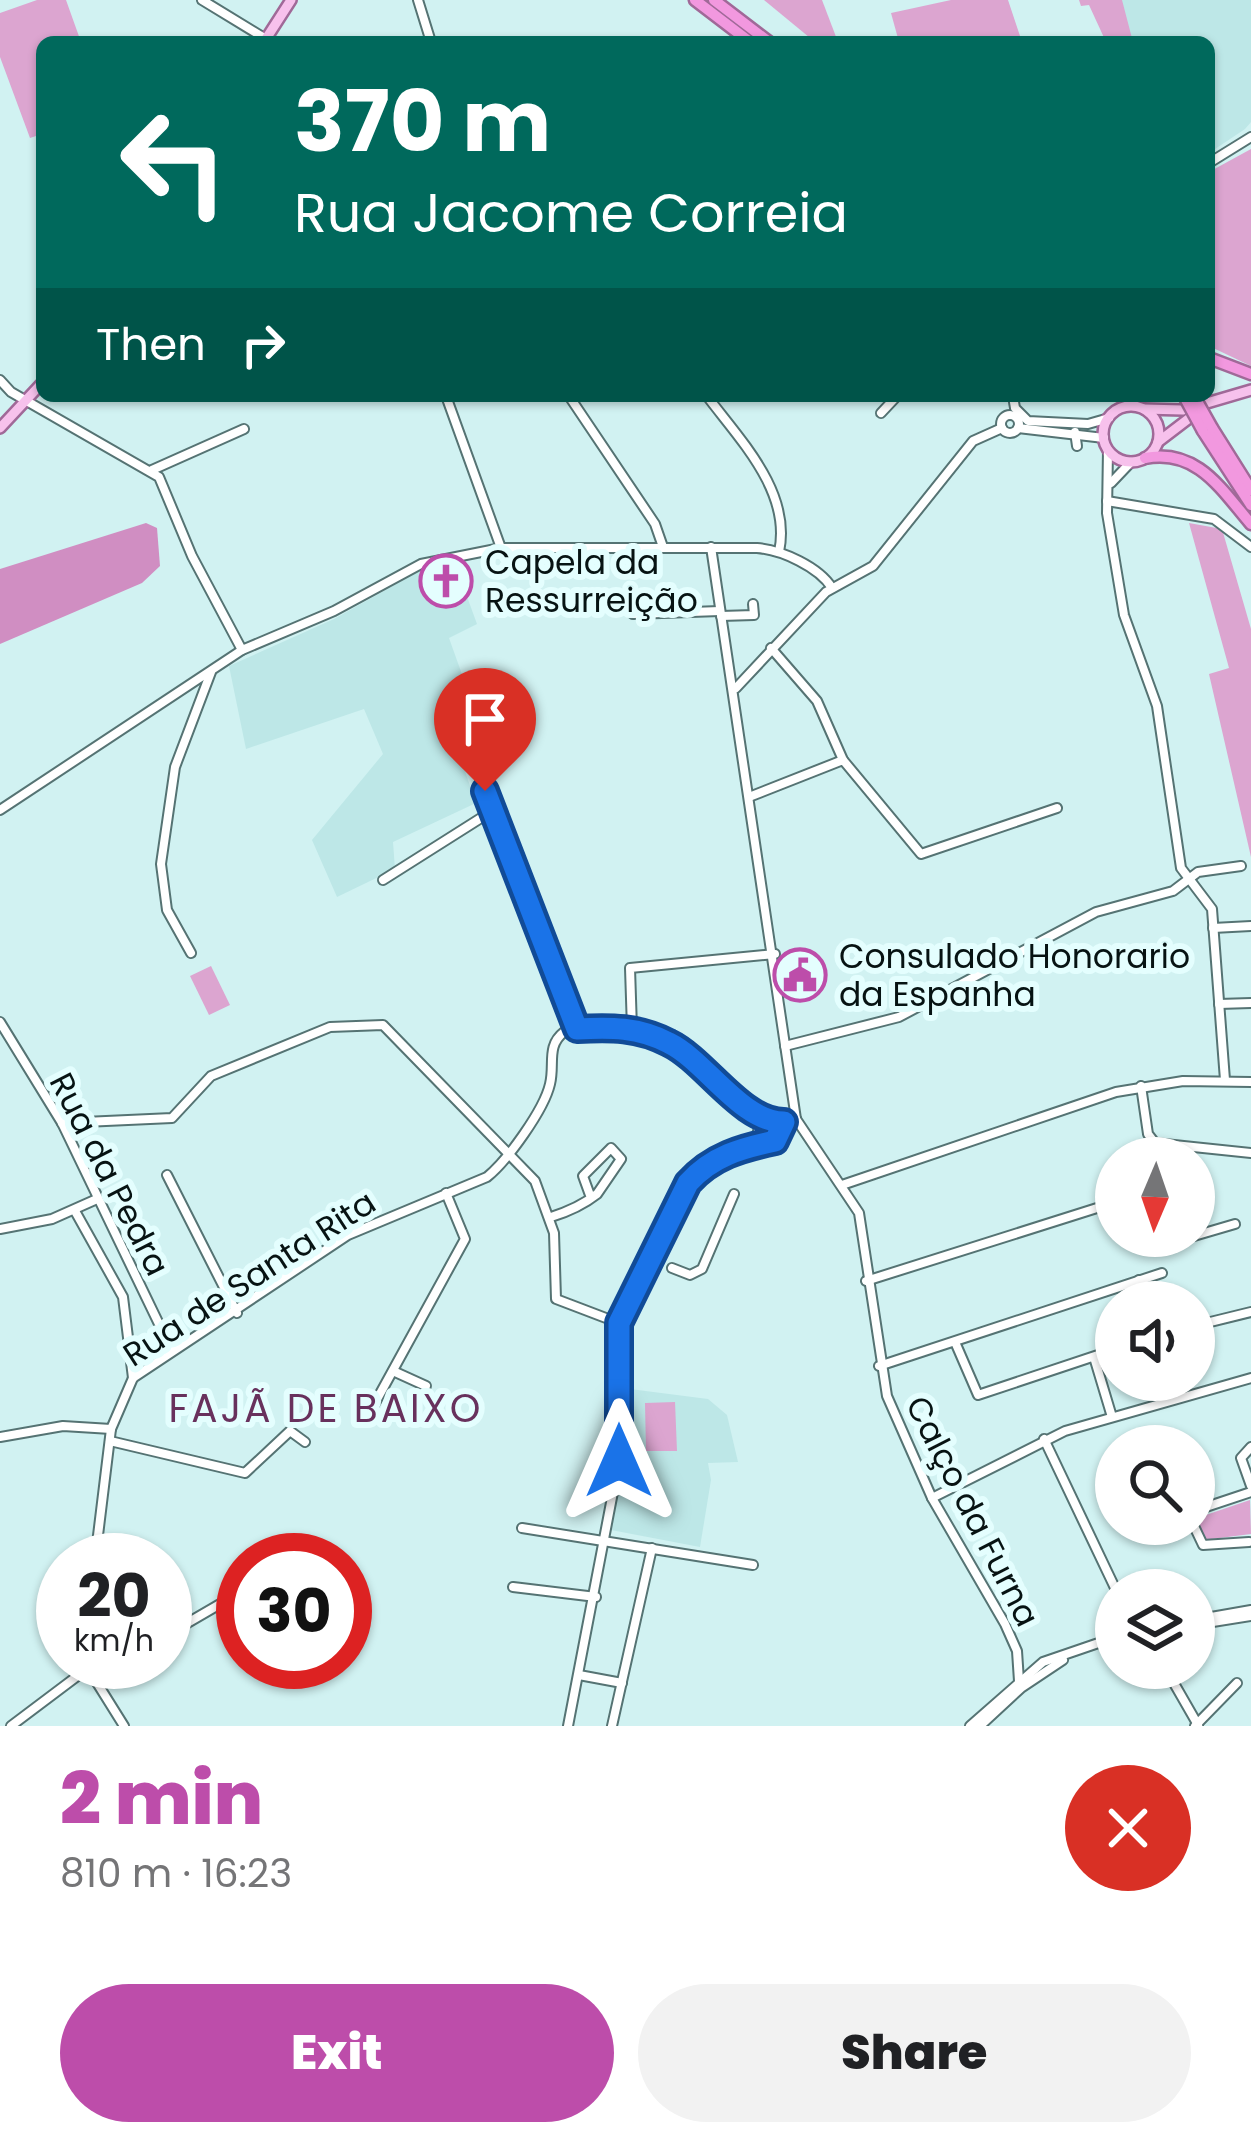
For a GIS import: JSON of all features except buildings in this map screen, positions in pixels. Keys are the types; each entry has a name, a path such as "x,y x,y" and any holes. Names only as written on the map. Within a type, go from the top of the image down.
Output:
{"highway":[{"path":"695,0 742,36"},
{"path":"714,0 761,36"},
{"path":"1215,360 1251,374"},
{"path":"1188,402 1251,490"},
{"path":"1197,402 1251,505"},
{"path":"1145,458 1171,454 1192,461 1251,524"}],"main road":[{"path":"268,36 291,0"},
{"path":"0,428 36,389"},
{"path":"1215,401 1251,393"},
{"path":"1113,402 1104,438 1108,450 1131,461 1145,458 1174,425 1251,393"},
{"path":"1134,402 1155,420 1158,442"},
{"path":"1112,415 1141,408 1183,410 1211,402"}],"street":[{"path":"202,0 259,36"},
{"path":"418,0 429,36"},
{"path":"1215,160 1251,137"},
{"path":"0,380 26,400 152,470 164,483 192,556 242,650"},
{"path":"448,402 501,548"},
{"path":"573,402 655,524 664,547"},
{"path":"711,402 765,476 782,528 779,552"},
{"path":"881,413 891,402"},
{"path":"736,690 832,588 853,582 873,566 973,441 1002,428 1010,402"},
{"path":"1014,402 1022,424"},
{"path":"1006,415 1022,424 1104,438"},
{"path":"1002,428 1009,433 1022,424 1088,424 1112,415"},
{"path":"152,470 244,429"},
{"path":"1075,432 1076,446"},
{"path":"1108,450 1107,501 1124,615 1157,706 1179,861 1212,909 1225,1079"},
{"path":"1110,484 1131,461"},
{"path":"1107,501 1214,519 1251,547"},
{"path":"485,791 577,1029 632,1029 673,1044 762,1117 784,1122 796,1119 736,690 711,547"},
{"path":"0,810 242,650 334,611 421,563 501,548 711,547 779,552 826,578 832,588"},
{"path":"633,614 754,615 753,604"},
{"path":"771,649 818,700 843,760 922,854 1057,808"},
{"path":"190,953 165,904 161,864 175,766 211,672"},
{"path":"749,797 843,760"},
{"path":"383,880 492,811"},
{"path":"785,1046 910,1012 1096,912 1166,894 1190,878 1241,866"},
{"path":"1213,928 1251,926"},
{"path":"632,1029 629,968 775,954"},
{"path":"1219,1004 1251,1003"},
{"name":"Rua da Pedra","path":"0,1022 62,1124 172,1351"},
{"path":"62,1124 172,1118 211,1076 330,1027 380,1024 433,1071 535,1181 551,1217 554,1297 619,1323"},
{"name":"Rua de Santa Rita","path":"98,1533 112,1429 133,1378 348,1234 487,1178 510,1154 547,1092 555,1040 577,1029"},
{"path":"842,1185 1142,1086 1225,1079 1251,1082"},
{"path":"1142,1086 1148,1134 1155,1143 1251,1153"},
{"path":"755,1142 762,1117"},
{"name":"Calço da Furna","path":"796,1119 860,1218 886,1396 932,1498 992,1597 1017,1651 1020,1684"},
{"path":"568,1726 596,1597 619,1453 619,1323 647,1258 700,1169 755,1142 775,1141 784,1122"},
{"path":"551,1217 592,1198 620,1159 611,1148 583,1176 592,1198"},
{"path":"167,1175 237,1312"},
{"path":"370,1412 465,1239 446,1193"},
{"path":"672,1268 690,1275 702,1269 734,1194"},
{"path":"0,1229 75,1211 97,1199"},
{"path":"866,1281 1095,1209"},
{"path":"75,1211 123,1297 133,1378"},
{"path":"1215,1230 1235,1224"},
{"path":"647,1258 658,1262"},
{"path":"879,1366 1162,1273"},
{"path":"1215,1321 1251,1312"},
{"path":"955,1342 975,1394 1094,1357 1112,1417"},
{"path":"393,1371 426,1386"},
{"path":"1215,1388 1251,1378"},
{"path":"932,1498 1044,1439 1168,1401"},
{"path":"0,1437 63,1426 112,1429"},
{"path":"110,1441 245,1473 290,1431 304,1442"},
{"path":"1044,1439 1106,1569"},
{"path":"1215,1503 1251,1489 1241,1454 1251,1447"},
{"path":"522,1528 753,1564"},
{"path":"1215,1544 1249,1542"},
{"path":"612,1726 652,1549"},
{"path":"513,1588 596,1597"},
{"path":"1215,1619 1251,1613"},
{"path":"980,1726 1043,1662 1095,1646"},
{"path":"970,1726 1020,1684 1095,1647"},
{"name":"Calço da Furna","path":"1017,1651 1043,1662"},
{"path":"579,1675 622,1683"},
{"path":"1177,1689 1197,1725 1237,1683"},
{"path":"11,1726 62,1689"},
{"path":"105,1689 124,1726"}],"shaded area":[{"path":"37,0 66,0 79,36 36,36 36,136 30,138 0,57 0,13"},
{"path":"764,0 822,0 836,36 808,36"},
{"path":"951,0 1008,0 1020,36 897,36 891,13"},
{"path":"1079,0 1122,0 1131,36 1103,36 1089,5 1081,6"},
{"path":"1115,0 1251,0 1251,122 1215,149 1215,36 1126,36"},
{"path":"1251,149 1251,366 1215,349 1215,169"},
{"path":"146,523 157,528 160,566 142,583 0,644 0,569"},
{"path":"1189,523 1222,529 1251,629 1251,857 1209,674 1229,668"},
{"path":"454,561 477,624 449,638 484,736 459,754 476,803 393,842 395,869 337,897 312,840 383,754 364,709 246,749 229,666 334,619 421,570"},
{"path":"211,966 230,1005 209,1015 190,976"},
{"path":"630,1389 708,1399 727,1415 738,1462 708,1463 711,1480 700,1547 611,1530 622,1465 629,1465 631,1454"},
{"path":"675,1402 677,1451 646,1451 645,1403"},
{"path":"1250,1500 1251,1534 1215,1539 1215,1512"}],"place":[{"name":"Capela da Ressurreição","path":"446,581"},
{"name":"Consulado Honorario da Espanha","path":"800,975"}],"district":[{"name":"FAJÃ DE BAIXO","path":"326,1408"}],"route":[{"path":"485,791 577,1029 632,1029 673,1044 762,1117 784,1122 775,1141 746,1145 700,1169 626,1299 617,1334 619,1461"}]}
